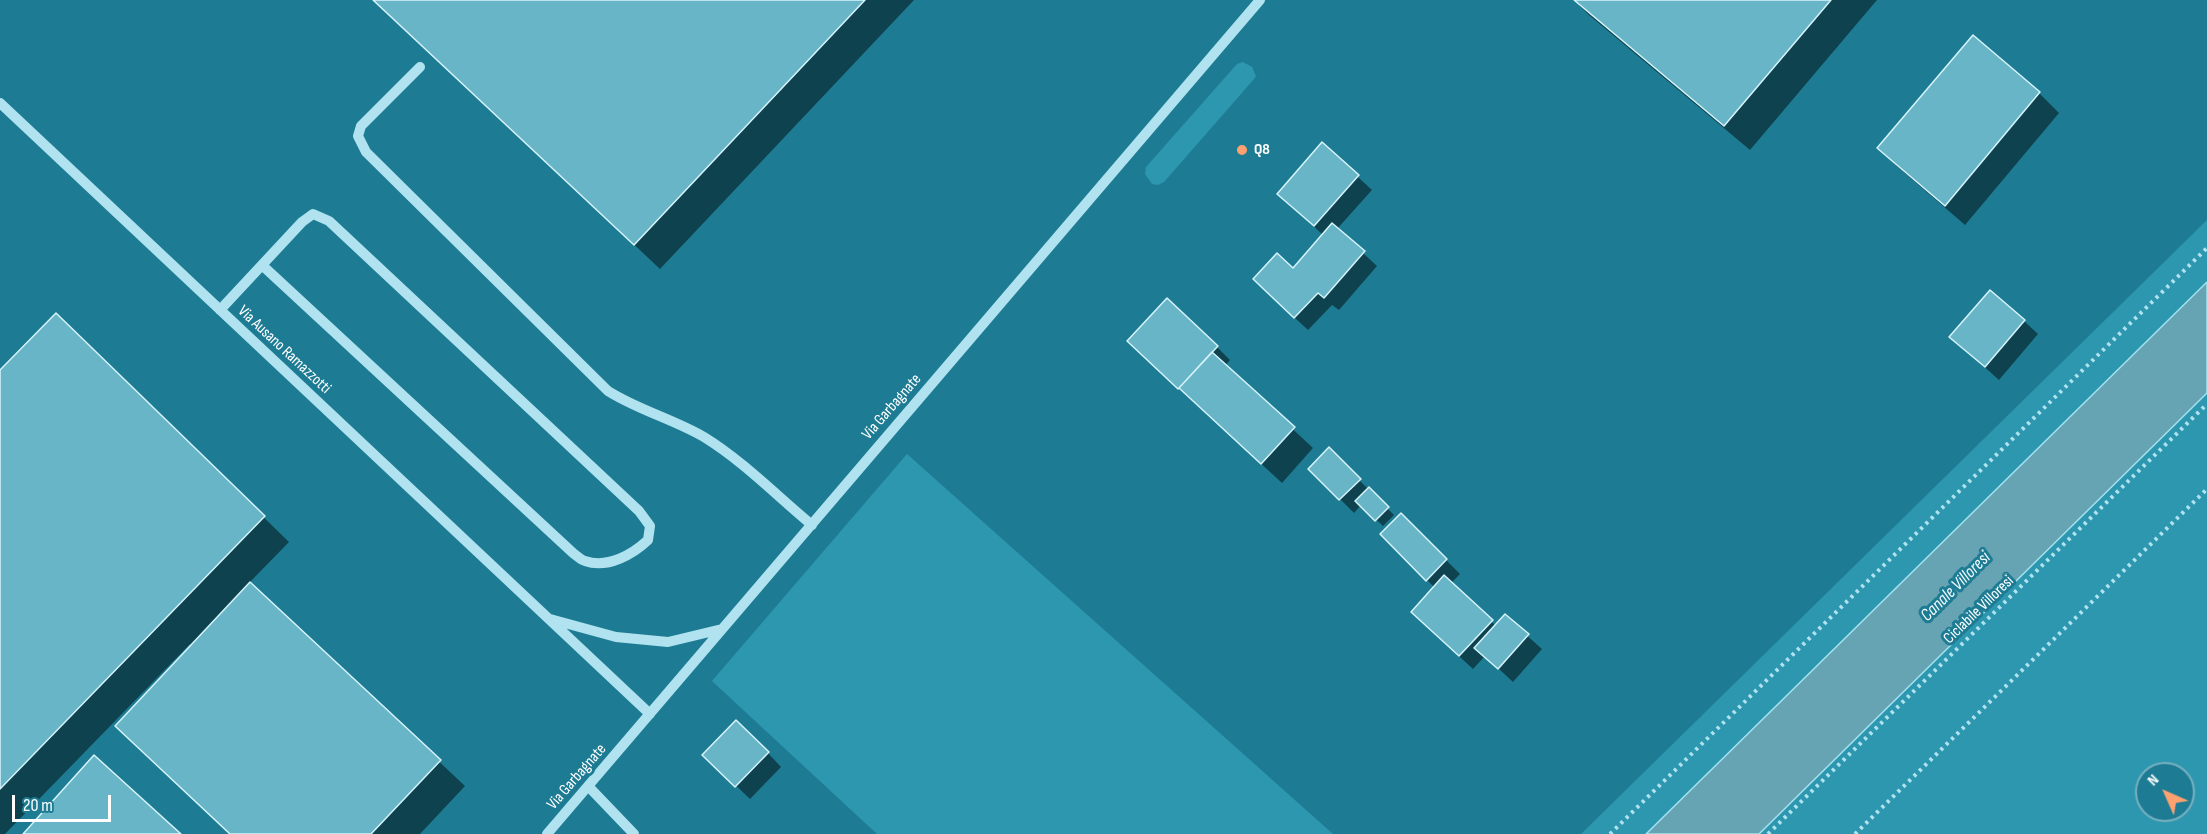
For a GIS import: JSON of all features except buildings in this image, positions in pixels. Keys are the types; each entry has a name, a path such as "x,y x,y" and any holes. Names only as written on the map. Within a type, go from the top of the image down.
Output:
{"street":[{"name":"Via Garbagnate","path":"548,834 1260,0"},
{"path":"420,67 361,126 358,136 366,152 608,391 625,402 701,436 720,448 812,525"},
{"name":"Via Ausano Ramazzotti","path":"0,103 651,714"},
{"path":"220,310 302,222 314,214 329,221 639,511 650,526 648,540 636,552 622,558 598,563 585,561 573,553 263,266"},
{"name":"Via Ausano Ramazzotti","path":"547,618 616,638 668,642 723,629"},
{"path":"588,786 634,834"}],"path":[{"path":"1610,834 2207,248"},
{"name":"Ciclabile Villoresi","path":"1768,834 2207,404"},
{"path":"1855,834 2207,489"}],"shaded area":[{"path":"1243,62 1252,67 1256,76 1254,79 1164,182 1158,185 1152,184 1145,174 1146,167 1237,64"},
{"path":"2207,220 2207,282 1646,834 1581,834"},
{"path":"2207,393 2207,834 1759,834"},
{"path":"907,454 1333,834 877,834 712,681"}],"water":[{"name":"Canale Villoresi","path":"2207,282 2207,393 1759,834 1646,834"}],"place":[{"name":"Q8","path":"1242,150"}]}
